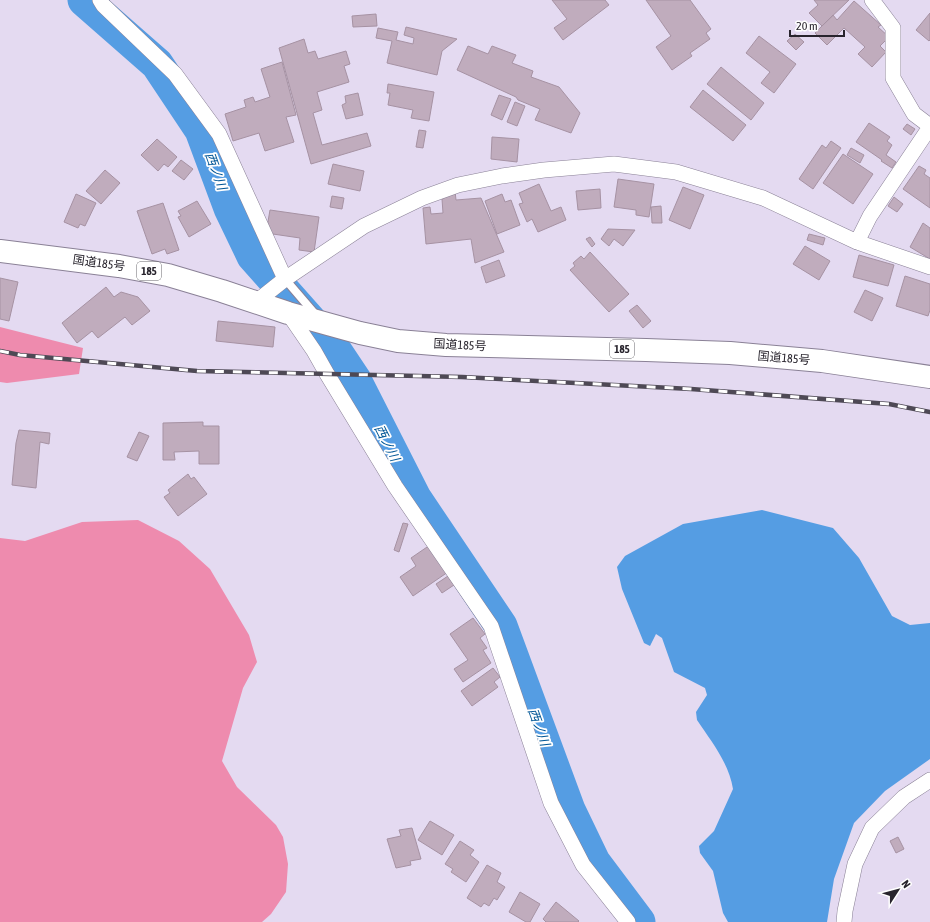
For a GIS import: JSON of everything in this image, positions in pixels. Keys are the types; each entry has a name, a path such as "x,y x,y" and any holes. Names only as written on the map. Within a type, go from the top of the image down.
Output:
{"highway":[{"name":"国道185号","path":"0,251 119,266 168,275 262,297 290,313 360,333 398,341 446,346 730,353 822,361 930,377"}],"street":[{"path":"100,0 103,5 175,74 218,134 282,280"},
{"path":"857,242 870,216 930,126 914,114 893,78 893,28 872,0"},
{"path":"262,297 282,280 364,226 422,198 458,185 502,176 544,170 614,164 676,172 763,198 857,242 930,267"},
{"path":"290,313 395,486 491,626 551,803 583,864 628,922"},
{"path":"844,922 845,910 855,864 872,828 904,798 930,780"}],"lane":[{"path":"282,280 319,321"}],"shaded area":[{"path":"0,327 83,348 79,374 7,383 0,382"},
{"path":"138,520 179,541 210,569 249,635 257,662 243,688 222,761 237,787 276,825 283,837 288,864 286,892 271,914 262,922 0,922 0,538 25,541 82,522"}],"water":[{"path":"762,510 833,528 859,558 892,616 910,625 930,623 930,759 885,791 854,823 834,879 827,922 728,922 723,913 713,871 700,853 699,846 714,831 733,789 724,761 697,720 696,712 707,695 705,688 674,672 662,638 656,634 650,646 644,643 622,589 617,567 625,556 683,524"}],"building":[{"path":"552,0 605,0 609,5 563,40 554,28 567,19"},
{"path":"646,0 690,0 711,29 706,33 710,39 690,53 692,56 672,70 656,47 671,36"},
{"path":"814,0 849,0 822,26 809,13 818,5"},
{"path":"854,1 881,25 878,27 889,37 880,46 886,52 872,67 858,54 865,47 844,28 827,45 815,33 833,15 837,20"},
{"path":"930,13 930,40 929,41 916,30"},
{"path":"376,14 377,26 353,27 352,16"},
{"path":"406,27 457,39 442,51 437,75 387,63 392,41 376,38 378,28 398,32 396,40 413,44 414,38 404,35"},
{"path":"795,34 804,42 796,50 787,41"},
{"path":"759,36 796,64 774,93 761,83 770,72 746,53"},
{"path":"304,39 308,53 315,51 318,59 346,51 350,64 344,66 349,82 317,92 322,110 313,113 322,145 367,133 371,146 311,164 279,48"},
{"path":"468,46 488,54 492,46 516,55 512,63 533,71 531,77 559,87 580,113 571,133 535,120 540,109 518,100 516,97 457,70"},
{"path":"282,62 296,115 286,117 294,142 265,151 259,133 233,141 225,114 246,107 244,100 253,97 255,102 270,97 261,69"},
{"path":"721,67 764,103 751,120 707,84"},
{"path":"388,84 434,92 429,121 411,118 413,110 388,105 390,93 387,93"},
{"path":"703,90 746,125 733,141 690,107"},
{"path":"358,93 363,115 346,119 342,105 346,103 345,96"},
{"path":"499,95 511,99 502,120 491,115"},
{"path":"515,102 525,106 517,126 507,122"},
{"path":"869,123 890,137 887,141 892,145 886,155 896,162 892,168 856,142"},
{"path":"907,124 915,129 911,135 903,129"},
{"path":"419,130 426,131 423,148 416,147"},
{"path":"492,137 519,139 517,162 491,159"},
{"path":"157,139 177,157 168,167 164,164 158,171 141,155"},
{"path":"831,141 841,148 813,189 799,179 822,145 826,148"},
{"path":"851,148 864,155 860,163 847,155"},
{"path":"843,154 873,174 853,204 823,183"},
{"path":"181,160 193,169 184,180 172,171"},
{"path":"333,164 364,171 360,191 328,184"},
{"path":"919,166 926,170 924,174 930,178 930,208 903,189"},
{"path":"105,170 120,183 101,204 86,191"},
{"path":"618,179 654,184 649,217 636,215 636,210 614,207"},
{"path":"539,184 551,211 561,207 566,220 538,232 532,219 527,222 519,204 523,203 519,193"},
{"path":"683,187 704,195 690,229 669,220"},
{"path":"600,189 601,208 578,210 576,191"},
{"path":"455,191 456,200 481,198 504,252 475,263 471,239 426,244 423,208 430,207 431,214 443,213 442,199"},
{"path":"76,194 96,203 85,226 80,224 78,228 64,222"},
{"path":"502,194 505,202 511,200 520,225 497,234 485,201"},
{"path":"332,196 344,198 342,209 330,207"},
{"path":"894,197 903,204 897,212 888,206"},
{"path":"197,201 211,224 189,237 178,217 181,216 178,211"},
{"path":"163,203 179,250 167,254 165,249 152,254 137,211"},
{"path":"661,206 662,223 652,223 651,207"},
{"path":"270,210 319,217 314,252 299,250 300,238 266,233"},
{"path":"923,223 930,228 930,259 910,247"},
{"path":"608,229 635,230 623,246 614,239 609,246 601,239"},
{"path":"809,234 825,238 823,245 807,240"},
{"path":"590,237 595,244 592,247 586,239"},
{"path":"805,246 830,261 819,280 793,264"},
{"path":"590,252 629,294 609,312 570,270 575,266 573,263 581,256 584,259"},
{"path":"859,255 894,265 888,286 853,277"},
{"path":"499,260 505,276 486,283 481,267"},
{"path":"905,276 930,284 930,310 928,316 896,306"},
{"path":"0,278 18,282 9,321 0,319"},
{"path":"106,287 114,297 121,292 138,297 150,311 132,325 125,317 98,338 92,331 77,343 62,323"},
{"path":"865,290 883,298 872,321 854,312"},
{"path":"637,305 651,321 643,328 629,311"},
{"path":"218,321 275,327 273,347 216,341"},
{"path":"203,422 203,426 219,426 219,464 199,464 199,451 174,452 175,460 163,460 163,423"},
{"path":"19,430 50,433 49,444 40,442 36,488 12,485 16,443"},
{"path":"139,432 149,436 137,461 127,457"},
{"path":"188,474 191,479 194,477 207,494 178,516 164,497 170,493 168,490"},
{"path":"403,523 408,524 399,552 394,550"},
{"path":"430,545 448,572 413,596 400,577 416,566 411,558"},
{"path":"448,576 454,585 442,593 436,584"},
{"path":"473,618 485,634 480,638 487,648 483,650 491,663 463,682 454,669 468,660 450,634"},
{"path":"493,668 500,677 494,682 498,687 472,706 461,691"},
{"path":"430,821 454,835 442,855 418,840"},
{"path":"412,828 421,859 410,861 411,865 396,868 387,839 401,836 399,830"},
{"path":"898,837 904,849 896,853 890,841"},
{"path":"460,841 474,850 470,855 479,862 466,882 451,872 453,869 445,864"},
{"path":"487,865 501,873 497,882 505,887 497,900 494,898 489,906 484,903 481,907 467,898"},
{"path":"520,892 540,904 530,922 526,922 509,912"},
{"path":"556,902 579,921 546,922 543,919"}],"waterway":[{"name":"西ノ川","path":"84,0 157,64 201,130 230,208 253,256 331,344 355,380 415,498 501,626 569,810 594,862 639,922"}],"railway":[{"path":"0,351 20,355 197,371 462,377 691,389 889,404 930,412"}]}
